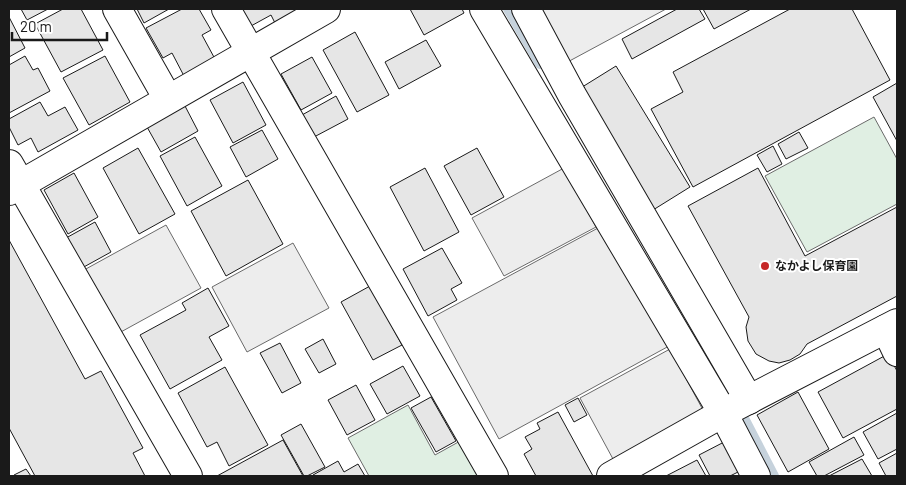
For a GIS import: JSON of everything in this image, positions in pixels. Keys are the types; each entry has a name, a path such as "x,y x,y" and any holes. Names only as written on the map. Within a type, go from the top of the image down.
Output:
{"street":[{"path":"117,9 168,99"},
{"path":"226,9 494,476"},
{"path":"188,476 13,180 168,99 326,9"},
{"path":"484,9 723,413 756,476"},
{"path":"526,9 572,95 749,400"},
{"path":"611,476 723,413 893,335"}],"green space":[{"path":"874,117 897,159 897,204 807,252 765,176"},
{"path":"408,405 435,455 462,440 482,476 369,476 348,438"}],"shaded area":[{"path":"532,9 666,9 562,65"},
{"path":"564,168 596,227 504,276 472,218"},
{"path":"166,225 201,288 119,333 84,270"},
{"path":"598,228 669,346 499,439 433,317"},
{"path":"293,243 329,308 247,352 212,287"},
{"path":"670,349 703,410 613,459 580,398"}],"building":[{"path":"21,9 48,9 27,20"},
{"path":"63,9 81,9 103,50 61,72 35,24"},
{"path":"137,9 169,9 144,23"},
{"path":"182,9 199,9 211,30 202,35 215,59 184,76 172,53 163,58 146,28"},
{"path":"242,9 301,9 275,23 271,15 251,26"},
{"path":"410,9 462,9 464,13 424,35"},
{"path":"677,9 699,9 705,19 632,59 622,39"},
{"path":"703,9 751,9 714,29"},
{"path":"790,9 852,9 890,80 693,187 651,109 683,92 673,72"},
{"path":"9,17 25,48 9,57"},
{"path":"355,32 389,95 357,112 323,50"},
{"path":"426,40 441,66 399,89 385,62"},
{"path":"25,56 33,70 38,68 50,91 9,113 9,65"},
{"path":"105,56 130,102 89,125 63,78"},
{"path":"312,57 332,93 301,110 281,74"},
{"path":"616,66 690,187 653,210 579,89"},
{"path":"243,82 266,125 233,143 210,100"},
{"path":"897,83 897,141 873,97"},
{"path":"336,96 348,119 314,137 302,115"},
{"path":"40,102 48,116 65,107 78,130 38,152 31,138 18,145 9,127 9,119"},
{"path":"185,106 198,131 161,152 147,127"},
{"path":"262,130 278,159 246,177 230,147"},
{"path":"799,132 808,148 786,159 778,144"},
{"path":"195,137 222,186 187,206 160,156"},
{"path":"773,146 782,164 767,172 757,155"},
{"path":"138,148 175,214 139,234 103,168"},
{"path":"477,148 504,197 471,215 444,166"},
{"path":"425,168 459,232 424,251 390,187"},
{"path":"758,168 805,256 897,207 897,296 807,344 800,354 790,360 779,363 769,361 756,354 748,341 746,327 749,317 688,206"},
{"path":"74,173 98,217 68,234 44,190"},
{"path":"248,180 283,244 226,276 191,211"},
{"path":"95,222 111,252 82,268 66,238"},
{"path":"9,240 85,379 101,371 143,448 133,453 145,476 35,476 9,428"},
{"path":"442,248 462,283 451,289 457,300 428,316 403,269"},
{"path":"370,286 402,345 373,360 341,302"},
{"path":"208,288 229,326 209,337 222,360 170,389 140,335 186,310 182,303"},
{"path":"323,339 336,364 319,373 305,349"},
{"path":"280,343 301,383 282,393 260,353"},
{"path":"888,354 897,371 897,409 843,438 818,392"},
{"path":"403,366 420,396 387,414 370,384"},
{"path":"225,367 268,445 229,466 217,442 207,447 178,393"},
{"path":"356,385 375,420 347,435 328,400"},
{"path":"798,392 829,449 788,472 757,415"},
{"path":"431,397 456,441 436,452 411,408"},
{"path":"578,398 587,415 574,422 565,405"},
{"path":"558,412 593,476 536,476 524,454 532,449 525,437 540,429 537,423"},
{"path":"897,413 897,449 878,459 863,432"},
{"path":"301,424 325,467 307,476 304,476 281,435"},
{"path":"854,437 864,455 824,476 817,476 809,462"},
{"path":"283,440 303,476 217,476"},
{"path":"726,441 742,470 730,476 710,476 699,455"},
{"path":"897,453 897,476 886,476 879,463"},
{"path":"862,459 872,476 829,476"},
{"path":"697,460 706,476 666,476"},
{"path":"338,461 344,472 358,464 365,476 313,475"},
{"path":"26,469 31,476 14,475"}],"waterway":[{"path":"508,9 540,64"},
{"path":"745,420 774,476"}],"place":[{"name":"なかよし保育園","path":"765,266"}]}
